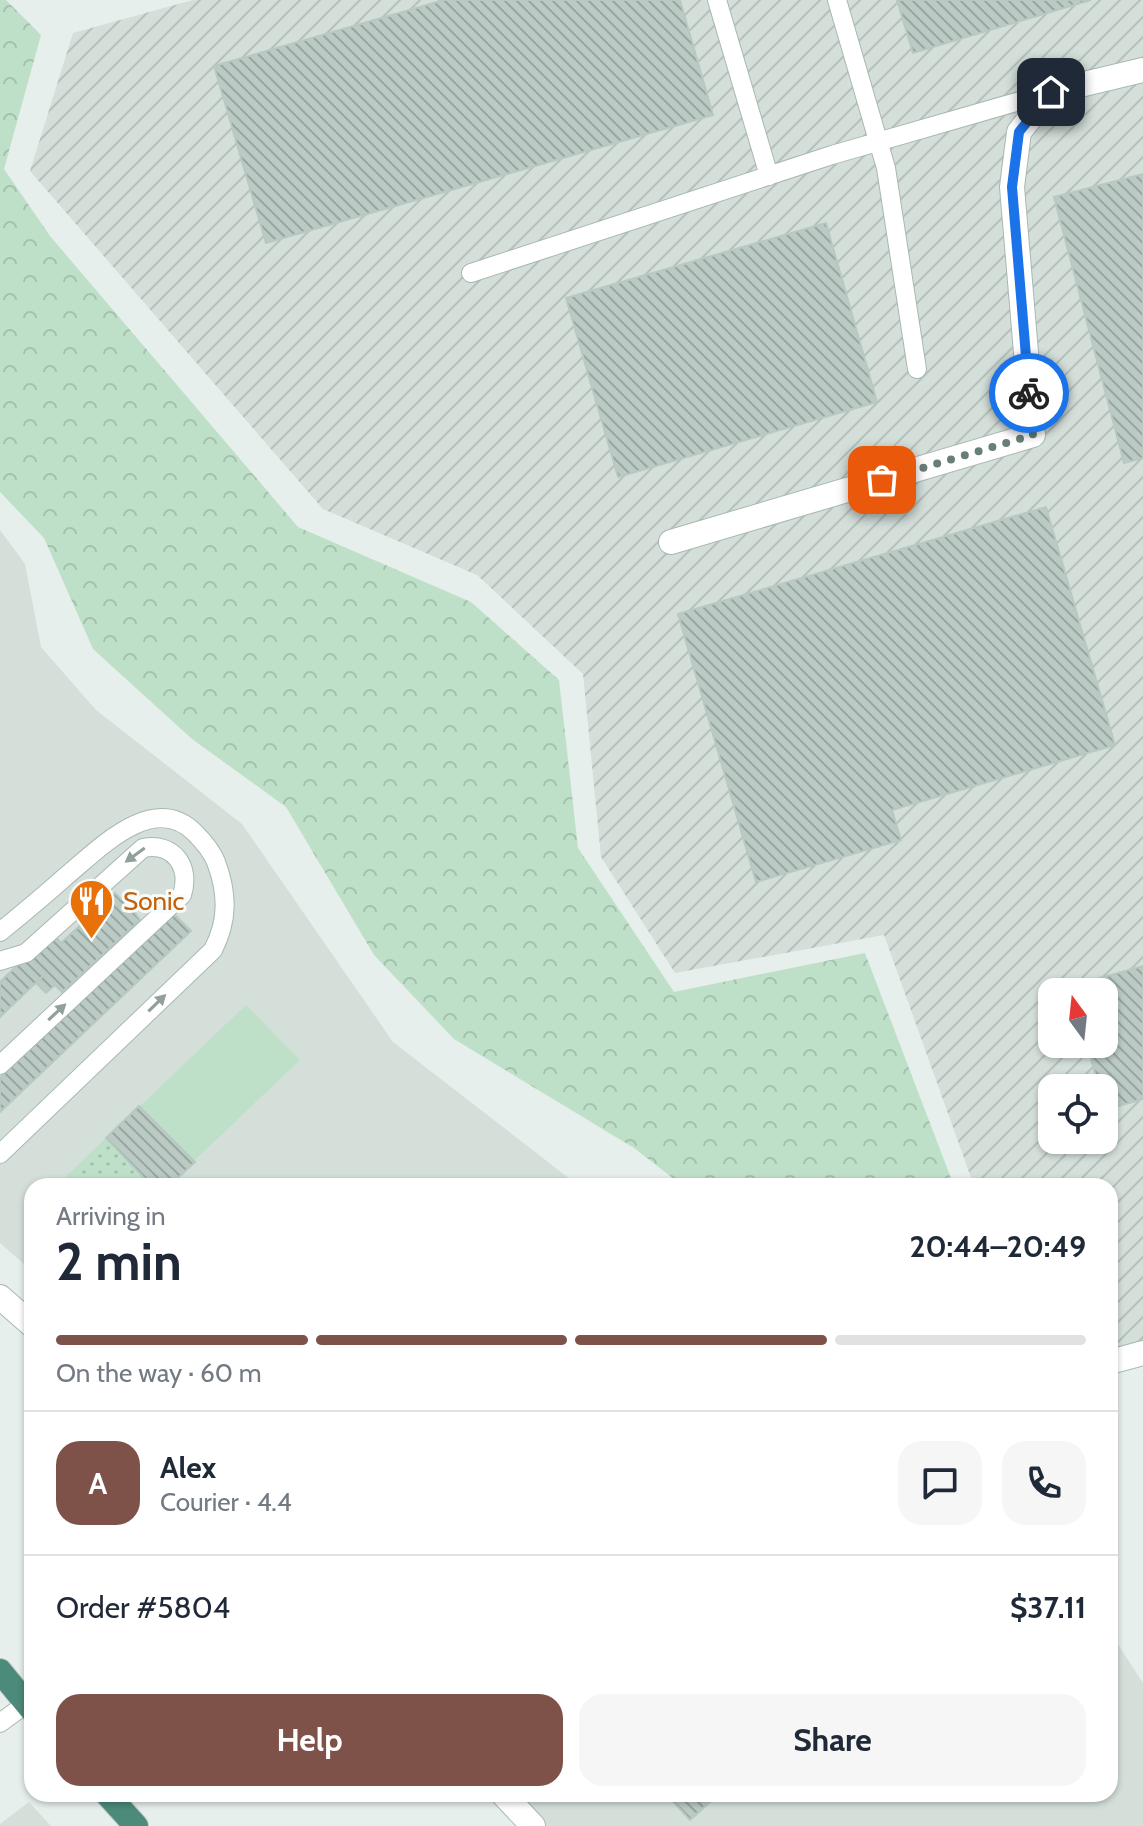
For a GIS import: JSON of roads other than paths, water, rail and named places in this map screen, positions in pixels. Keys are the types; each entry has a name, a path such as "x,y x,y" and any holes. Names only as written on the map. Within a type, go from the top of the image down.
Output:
{"highway":[{"path":"3,1679 24,1702"},
{"path":"114,1802 136,1826"}],"street":[{"path":"671,542 1033,435 1012,187 1019,132 1051,92 1143,70"},
{"path":"0,1297 24,1318"},
{"path":"1118,1360 1143,1353"},
{"path":"510,1802 533,1826"}],"lane":[{"path":"717,0 769,176"},
{"path":"837,0 880,141 917,369"},
{"path":"471,273 880,141 1051,92"},
{"path":"0,932 119,832 156,818 188,826 216,861 226,905 224,929 213,950 0,1154"},
{"path":"0,961 26,953 143,848 161,847 172,851 183,867 182,895 0,1065"},
{"path":"0,1723 24,1710"}],"place":[{"name":"Sonic","path":"92,940"}]}
